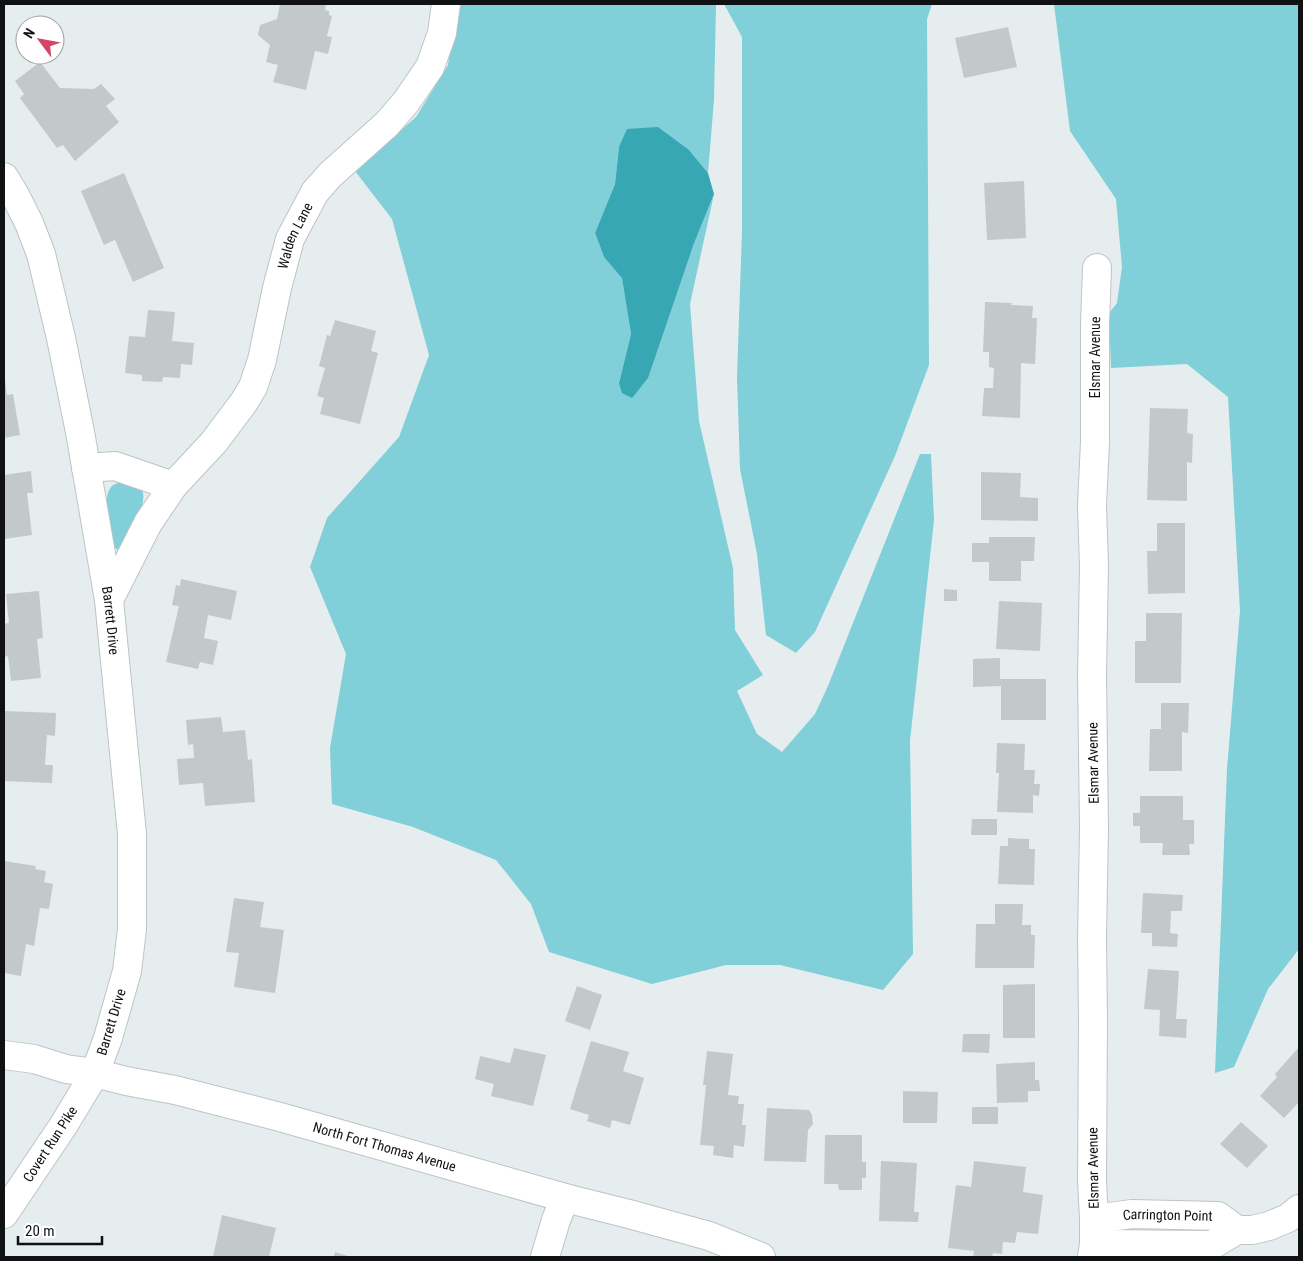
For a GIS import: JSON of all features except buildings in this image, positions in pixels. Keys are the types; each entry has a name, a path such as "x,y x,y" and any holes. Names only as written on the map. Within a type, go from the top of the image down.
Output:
{"street":[{"name":"Walden Lane","path":"109,600 148,523 173,486 214,442 253,387 262,360 277,288 290,239 315,192 330,175 387,124 406,102 430,67 442,33 446,4"},
{"name":"Barrett Drive","path":"4,177 29,223 41,254 61,338 109,600 132,834 132,929 127,972 108,1038 95,1073"},
{"name":"Elsmar Avenue","path":"1093,1240 1092,929 1094,828 1092,666 1094,591 1092,505 1095,442 1097,268"},
{"path":"86,468 115,466 173,486"},
{"name":"North Fort Thomas Avenue","path":"4,1056 34,1059 66,1069 95,1073 175,1090 280,1117 565,1198 709,1236 761,1257"},
{"name":"Covert Run Pike","path":"4,1214 95,1073"},
{"path":"545,1257 565,1198"},
{"name":"Carrington Point","path":"1093,1240 1212,1245 1237,1230 1252,1230 1269,1226 1288,1218 1299,1209"}],"shaded area":[{"path":"455,4 716,4 714,100 708,173 689,150 619,147 615,184 595,233 604,257 622,277 631,334 619,383 693,246 714,194 690,304 699,421 733,568 735,630 763,675 737,691 757,734 782,752 815,714 828,686 920,454 931,454 934,520 910,741 913,954 883,990 780,965 726,965 652,984 549,952 531,904 496,860 413,827 332,804 330,748 346,654 310,567 327,518 399,437 429,355 392,219 355,171 416,117 448,65"},
{"path":"724,4 932,4 927,19 929,365 895,456 815,632 796,653 766,635 757,554 740,469 737,377 742,231 742,37"},
{"path":"1054,4 1299,4 1299,949 1268,989 1234,1067 1215,1073 1227,769 1240,611 1228,397 1187,364 1111,368 1109,313 1117,303 1122,267 1116,199 1070,131"},
{"path":"658,127 689,150 708,173 714,194 693,246 648,378 632,398 622,393 619,383 631,334 622,278 604,257 595,233 615,184 619,147 627,129"},
{"path":"119,482 132,482 143,493 143,499 136,523 127,540 118,550 114,547 109,524 107,498 112,486"}]}
